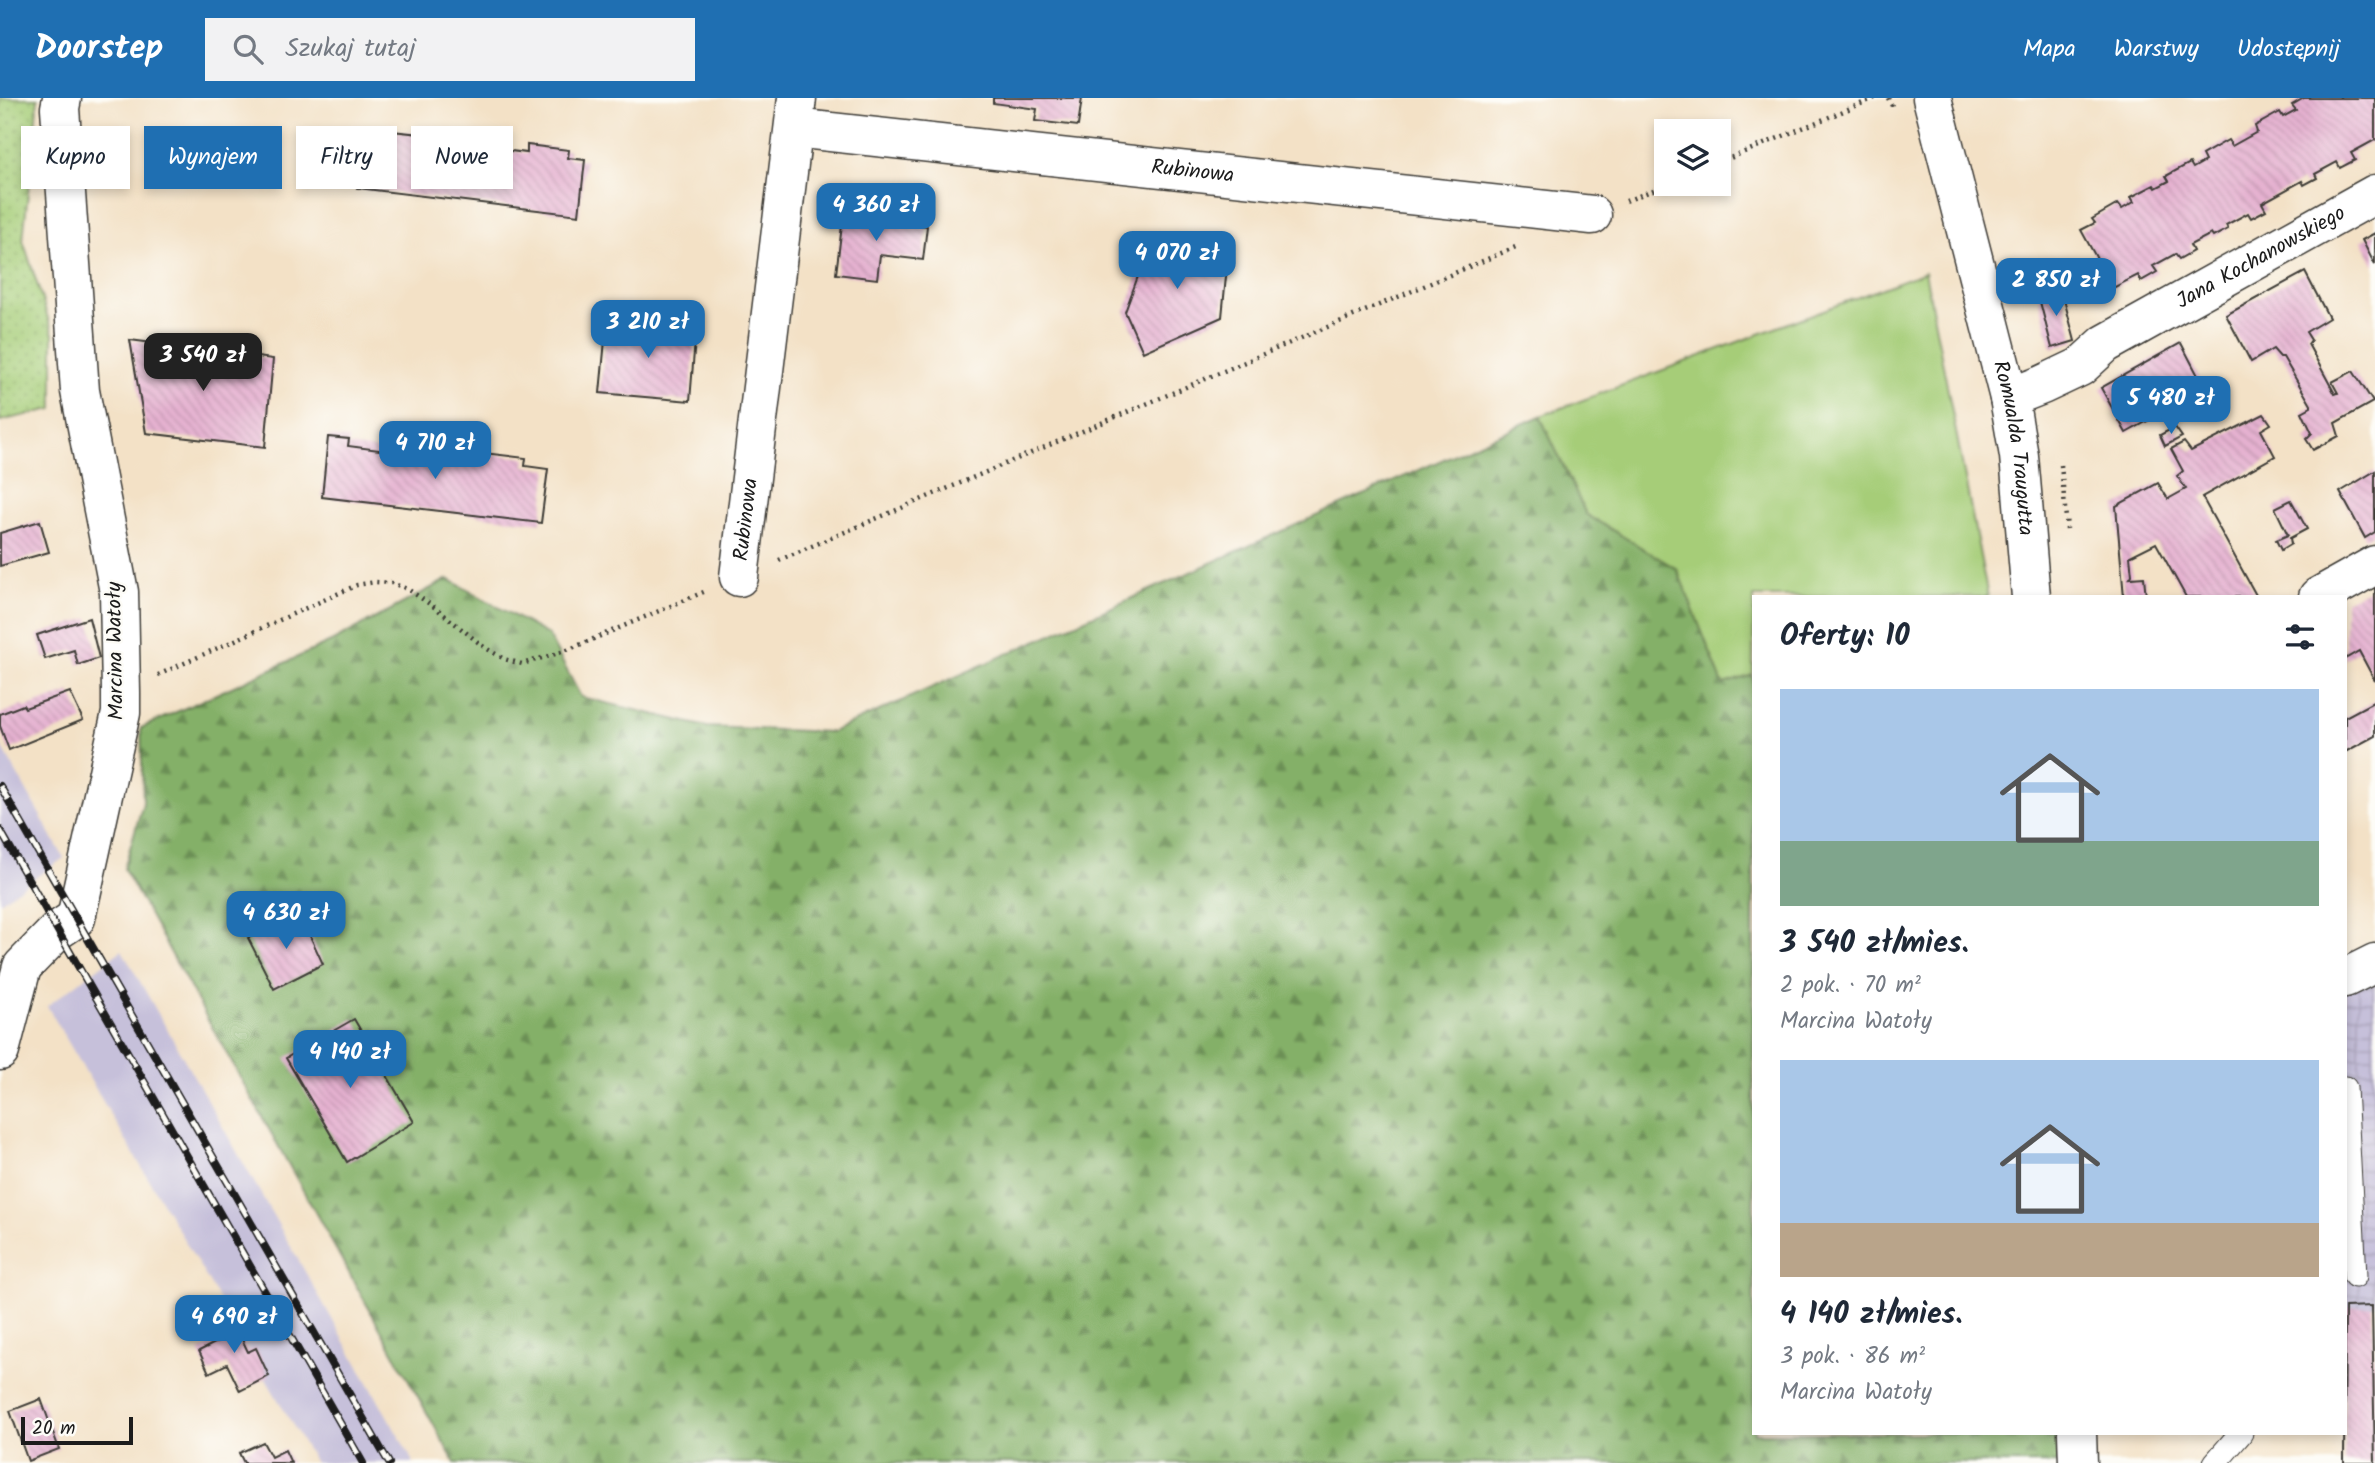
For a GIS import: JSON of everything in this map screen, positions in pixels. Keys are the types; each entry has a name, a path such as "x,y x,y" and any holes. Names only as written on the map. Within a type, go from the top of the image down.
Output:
{"street":[{"name":"Marcina Watoły","path":"0,1051 22,967 58,930 76,918 121,713 119,592 79,391 60,108 62,98"},
{"name":"Romualda Traugutta","path":"1932,98 2009,398 2019,456 2031,595"},
{"name":"Rubinowa","path":"739,577 795,113 1592,215"},
{"name":"Jana Kochanowskiego","path":"2009,398 2080,367 2105,344 2375,194"},
{"path":"2322,595 2375,565"},
{"path":"2347,977 2375,963"},
{"path":"2077,1435 2078,1463"}],"lane":[{"path":"2347,1126 2355,1276"},
{"path":"2215,1463 2239,1435"}],"path":[{"path":"1731,158 1875,98"},
{"path":"1592,215 1654,190"},
{"path":"121,692 357,585 374,582 392,583 409,590 504,659 522,664 539,661 1522,244"}],"shaded area":[{"path":"0,743 64,858 0,902"},
{"path":"122,950 414,1463 315,1463 47,1006"},
{"path":"2375,981 2375,1305 2372,1306 2375,1463 2344,1463 2344,1435 2347,1435 2347,989"}],"green space":[{"path":"0,98 38,98 35,126 21,126 21,189 28,189 23,240 53,334 53,409 0,421"},
{"path":"1925,272 1988,595 1752,595 1752,675 1723,684 1677,569 1586,514 1540,416"},
{"path":"1540,416 1586,514 1677,569 1723,684 1752,675 1752,1435 2057,1435 2058,1463 455,1463 124,869 143,803 141,728 333,641 448,579 548,635 581,697 707,727 832,732"}],"building":[{"path":"993,98 1082,98 1078,126 1035,121 1037,109 993,103"},
{"path":"2304,98 2375,98 2375,140 2351,153 2355,160 2340,168 2337,162 2315,174 2317,178 2304,185 2302,181 2262,203 2266,210 2251,218 2248,213 2226,225 2228,229 2190,245 2193,251 2179,259 2175,254 2153,266 2157,272 2141,281 2138,275 2113,288 2081,230 2095,223 2092,219 2118,204 2122,209 2134,202 2131,197 2154,185 2156,188 2169,181 2166,176 2190,163 2193,168 2205,161 2202,155 2228,140 2232,146 2257,132 2255,126 2280,112 2283,117 2296,110 2292,105"},
{"path":"397,132 411,133 411,189 513,189 513,151 527,153 527,145 569,150 568,158 585,160 579,215 365,189 397,189"},
{"path":"844,209 885,214 884,222 927,226 923,260 880,255 877,279 836,274"},
{"path":"2375,233 2375,265 2362,240"},
{"path":"1153,235 1193,249 1195,242 1229,246 1222,317 1143,352 1125,312"},
{"path":"2305,272 2329,318 2306,332 2311,340 2308,344 2335,394 2338,393 2332,382 2353,371 2373,402 2335,423 2339,436 2313,450 2306,439 2312,433 2302,412 2311,405 2283,357 2273,349 2251,362 2226,315"},
{"path":"2061,288 2075,341 2052,348 2038,294"},
{"path":"607,319 696,327 690,401 600,393"},
{"path":"130,340 273,359 265,447 146,433"},
{"path":"2181,343 2205,389 2126,433 2101,388"},
{"path":"2264,414 2271,424 2261,430 2275,456 2202,497 2256,595 2185,595 2156,543 2130,556 2130,578 2144,577 2146,595 2124,595 2116,506 2158,483 2168,499 2186,489 2177,476 2183,471 2171,449 2184,442 2191,451"},
{"path":"2175,427 2182,437 2165,446 2160,435"},
{"path":"328,437 349,439 348,446 394,452 396,445 438,449 437,457 482,463 484,453 526,458 525,466 548,469 541,523 322,497"},
{"path":"2375,471 2375,532 2365,538 2340,492"},
{"path":"2291,500 2307,529 2290,538 2291,544 2281,550 2276,540 2288,535 2275,508"},
{"path":"40,521 49,552 0,566 0,533"},
{"path":"2375,587 2375,681 2359,651 2347,658 2347,600"},
{"path":"89,618 99,658 78,665 74,650 45,659 37,635"},
{"path":"70,692 83,720 9,750 0,726 0,714"},
{"path":"2375,701 2375,736 2347,751 2347,716"},
{"path":"299,912 323,964 274,989 248,938"},
{"path":"354,1019 414,1122 347,1162 286,1058"},
{"path":"2372,1306 2375,1463 2344,1463 2344,1435 2347,1435 2347,1307"},
{"path":"230,1314 248,1352 256,1348 269,1376 240,1391 227,1364 209,1373 199,1351 219,1341 211,1324"},
{"path":"41,1399 59,1449 28,1461 10,1411"},
{"path":"263,1442 271,1457 285,1450 291,1463 244,1463 239,1453"}],"railway":[{"path":"0,786 389,1463"},
{"path":"0,830 363,1463"}]}
